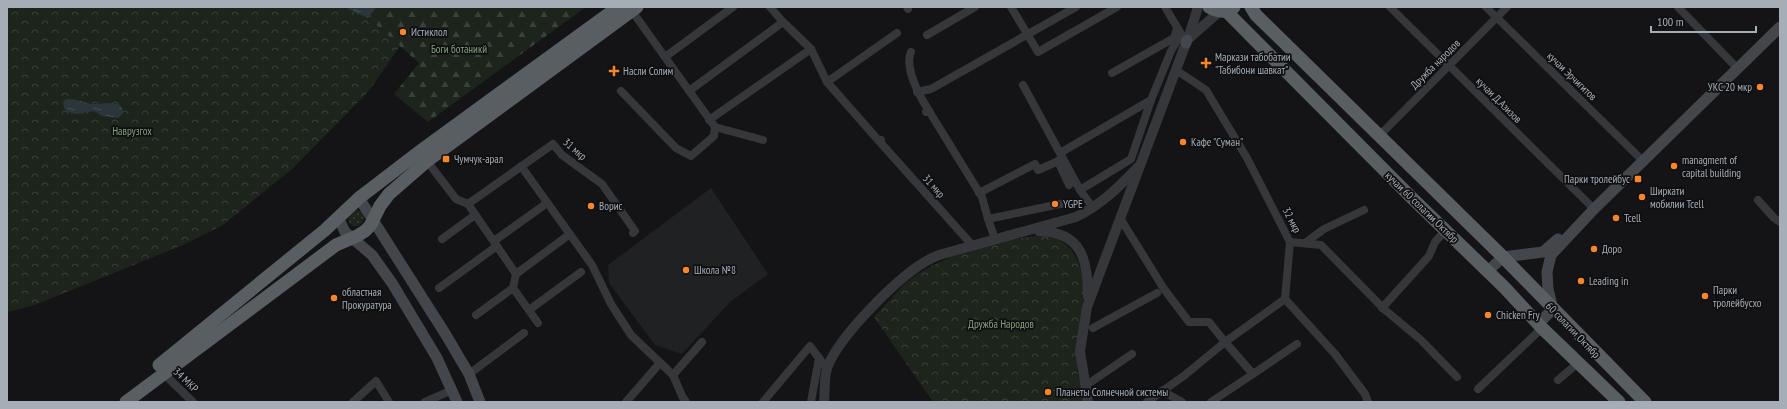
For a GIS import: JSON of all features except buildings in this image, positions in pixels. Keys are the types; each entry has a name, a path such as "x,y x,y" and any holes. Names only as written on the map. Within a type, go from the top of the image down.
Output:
{"highway":[{"path":"126,402 160,370 325,230 358,198 618,7"},
{"name":"кучаи 60 солагии Октябр","path":"1251,7 1256,15 1503,257"},
{"path":"115,402 336,245 364,231 389,194 427,161 635,9"},
{"name":"кучаи 60 солагии Октябр","path":"1222,9 1445,231 1488,271 1538,329 1578,363 1619,402"},
{"path":"1372,158 1371,152 1374,145 1380,142 1382,138"},
{"path":"1404,190 1410,190 1416,187 1419,181 1419,174"},
{"name":"60 солагии Октябр","path":"1503,257 1645,402"}],"main road":[{"path":"1538,329 1553,309 1548,289 1549,262 1551,256 1594,209 1780,26"},
{"path":"358,198 446,335 469,374 480,402"},
{"path":"1488,271 1503,257 1543,252 1594,209"},
{"path":"338,216 343,228 351,238 372,255 392,283 437,358 458,402"}],"street":[{"path":"664,57 733,7"},
{"path":"927,35 975,7"},
{"path":"1011,7 1038,52 1117,7"},
{"path":"917,92 931,89 1029,35 1076,7"},
{"path":"1165,7 1183,37"},
{"path":"1087,307 1176,70 1183,37 1198,7"},
{"name":"кучаи Д.Азизов","path":"1390,7 1594,209"},
{"name":"кучаи Эрчигитов","path":"1486,7 1643,161"},
{"name":"Дружба народов","path":"1382,138 1448,66 1507,7"},
{"path":"1678,7 1737,68"},
{"name":"31 мкр","path":"773,8 783,22 811,49 827,82 972,245"},
{"path":"635,9 664,57 715,127 763,140"},
{"path":"1080,190 1131,159 1151,100 1171,51 1183,37 1222,9"},
{"path":"689,91 783,22"},
{"path":"827,82 897,33"},
{"path":"1112,73 1174,38 1183,37"},
{"path":"710,120 811,49"},
{"path":"911,52 908,58 917,92 979,194 995,239"},
{"name":"32 мкр","path":"1176,70 1206,90 1247,158 1290,242 1321,245 1382,308 1421,340 1457,377"},
{"path":"1023,85 1060,158 1093,208"},
{"path":"621,91 676,148 691,156 714,136 715,127"},
{"path":"979,194 1035,164 1038,170 1060,158 1151,100"},
{"name":"31 мкр","path":"468,204 553,144 562,155 602,184 634,232"},
{"path":"1060,158 1069,185"},
{"path":"427,161 456,199 468,204 516,274"},
{"path":"521,166 592,265 611,304 631,335 673,375 681,400"},
{"path":"824,402 827,369 833,357 854,327 899,282 932,258 972,245 1076,217 1093,208 1105,199 1139,166"},
{"path":"1758,200 1774,218 1780,222"},
{"path":"439,288 547,203"},
{"path":"988,219 1066,203"},
{"path":"1305,243 1324,229 1364,210"},
{"path":"442,239 476,215"},
{"path":"1120,218 1164,289 1189,322 1209,322 1253,374"},
{"path":"1027,230 1051,231 1063,234 1080,251 1088,277 1087,307 1080,351 1088,402"},
{"path":"1382,308 1429,256 1435,242 1445,231"},
{"path":"476,315 513,288 516,274 570,234"},
{"path":"1290,242 1285,299 1335,354 1365,394 1368,402"},
{"path":"529,310 581,272"},
{"path":"513,288 538,323"},
{"path":"1093,328 1157,293"},
{"path":"1147,402 1225,342 1285,299"},
{"path":"1478,389 1538,329"},
{"path":"469,374 524,333"},
{"path":"673,375 702,342"},
{"path":"1211,402 1297,344"},
{"path":"763,402 810,346 827,369"},
{"path":"1085,386 1132,354"},
{"path":"811,402 819,358"},
{"path":"626,402 660,363"},
{"path":"1558,380 1578,363"},
{"name":"34 МКР","path":"160,370 193,402"},
{"path":"353,402 376,381 389,402"},
{"path":"425,402 452,390"},
{"path":"1162,391 1182,402"}],"shaded area":[{"name":"Школа №8","path":"711,188 768,274 730,302 682,354 655,345 609,283 608,265"}],"green space":[{"name":"Наврузгох","path":"7,7 344,7 368,18 400,46 369,91 292,169 223,225 183,245 35,305 7,312"},
{"name":"Боги ботаникй","path":"377,7 586,7 428,122 394,94 419,63 368,18"},
{"path":"353,210 359,210 364,215 362,224 359,226 353,226 348,221 348,215"},
{"name":"Дружба Народов","path":"1044,235 1059,239 1071,249 1078,261 1082,275 1084,293 1077,371 1085,402 933,402 874,317 906,283 936,264 971,250 1027,237"}],"water":[{"path":"344,7 377,7 368,18"},
{"path":"66,99 74,99 91,104 117,104 120,105 124,112 118,118 102,116 94,111 77,114 68,112 64,108 63,102"}],"place":[{"name":"Истиклол","path":"403,32"},
{"name":"Маркази табобатии \"Табибони шавкат\"","path":"1206,63"},
{"name":"Насли Солим","path":"614,71"},
{"name":"УКС 20 мкр","path":"1760,87"},
{"name":"Кафе \"Суман\"","path":"1183,142"},
{"name":"Чумчук-арал","path":"446,159"},
{"name":"managment of capital building","path":"1674,166"},
{"name":"Парки тролейбус","path":"1638,179"},
{"name":"Ширкати мобилии Tcell","path":"1642,197"},
{"name":"YGPE","path":"1055,204"},
{"name":"Ворис","path":"591,206"},
{"name":"Tcell","path":"1616,218"},
{"name":"Доро","path":"1594,249"},
{"name":"Школа №8","path":"686,270"},
{"name":"Leading in","path":"1581,281"},
{"name":"Парки тролейбусхо","path":"1705,296"},
{"name":"областная Прокуратура","path":"334,298"},
{"name":"Chicken Fry","path":"1488,315"},
{"name":"Планеты Солнечной системы","path":"1048,392"}]}
